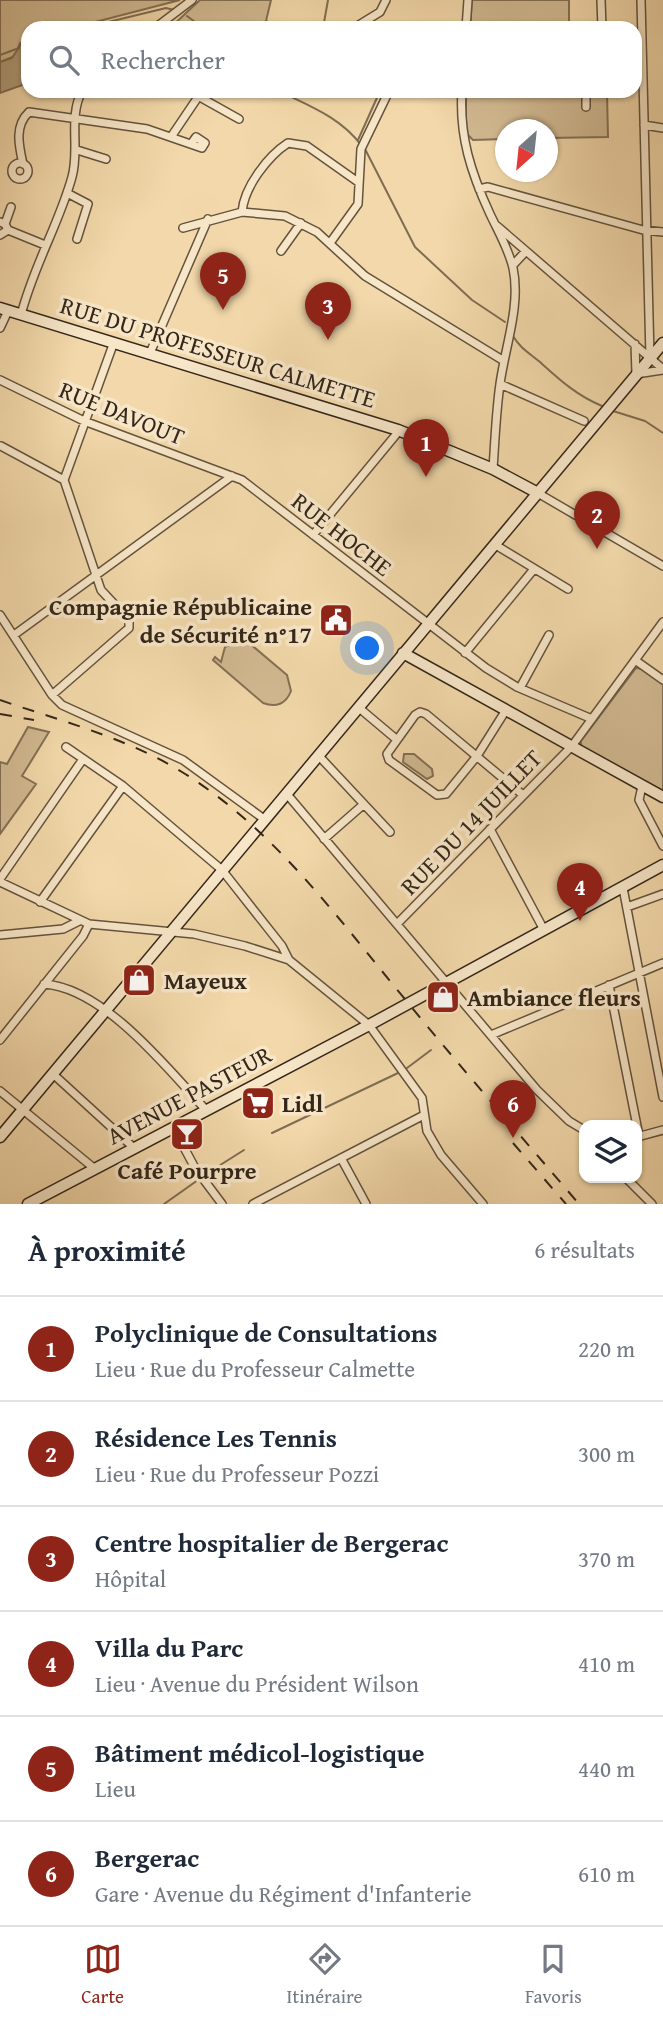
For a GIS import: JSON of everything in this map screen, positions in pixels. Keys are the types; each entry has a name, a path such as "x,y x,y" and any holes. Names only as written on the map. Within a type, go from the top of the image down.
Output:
{"main road":[{"name":"RUE DU PROFESSEUR CALMETTE","path":"4,309 400,431 493,469 536,492"},
{"path":"0,1138 663,342"},
{"path":"402,653 663,797"},
{"name":"AVENUE PASTEUR","path":"28,1204 369,1025 663,865"}],"street":[{"path":"164,21 192,0"},
{"path":"365,21 380,12 386,0"},
{"path":"466,21 468,0"},
{"path":"601,0 602,21"},
{"path":"641,0 641,21"},
{"path":"21,315 30,281 67,193 77,150 75,121 80,98"},
{"path":"172,137 197,98"},
{"path":"200,98 239,119"},
{"path":"330,243 358,204 362,146 386,98"},
{"path":"462,98 461,128 479,188 513,265 514,295 500,384 493,469"},
{"path":"586,98 586,107"},
{"path":"640,98 644,125 650,357"},
{"path":"23,164 18,136 23,118 29,112 75,121 147,129 191,144"},
{"path":"644,125 663,128"},
{"path":"242,212 243,202 275,151 288,143 307,146 358,181"},
{"path":"77,150 106,159"},
{"path":"479,188 488,187 647,231 663,232"},
{"path":"67,193 88,204 77,239"},
{"path":"0,235 10,207"},
{"path":"183,228 242,212 285,216 301,223 330,243 365,276 504,361"},
{"path":"150,353 209,219"},
{"path":"281,251 301,223"},
{"path":"494,223 663,369"},
{"path":"4,225 45,245"},
{"path":"513,265 526,251"},
{"path":"0,328 4,309"},
{"path":"635,344 650,339 663,342"},
{"path":"52,695 130,628 129,620 101,590 64,480 114,342"},
{"path":"635,344 636,374 663,369"},
{"name":"RUE DAVOUT","path":"0,380 84,421 232,476"},
{"path":"500,384 584,421"},
{"path":"313,535 400,431"},
{"path":"1,446 64,480"},
{"path":"14,635 232,476"},
{"name":"RUE HOCHE","path":"232,476 465,653 520,688 592,719"},
{"path":"536,492 663,566"},
{"path":"494,544 568,589"},
{"path":"465,653 534,569"},
{"path":"0,615 52,695 75,712 133,734 183,760 264,819"},
{"name":"RUE DU 14 JUILLET","path":"397,925 572,746 663,622"},
{"path":"520,688 548,635"},
{"path":"635,660 663,680"},
{"path":"358,707 396,739"},
{"path":"506,710 477,756 446,794 437,795 389,760 388,749 420,712 426,714 477,756 523,795"},
{"path":"66,747 123,786 222,870 282,946 289,960"},
{"path":"318,755 390,832"},
{"path":"83,759 0,881 89,924 171,931 245,946 289,960 369,1025 422,1098 427,1131 441,1155 483,1204"},
{"path":"40,902 123,786"},
{"path":"642,786 639,800 663,846"},
{"path":"286,793 554,1108 579,1126"},
{"path":"324,839 364,804"},
{"path":"490,829 544,930"},
{"path":"623,888 663,1097"},
{"path":"627,907 663,894"},
{"path":"0,935 63,929 79,921"},
{"path":"0,1040 83,936 89,924"},
{"path":"491,1035 663,963"},
{"path":"44,984 84,995 106,1009 206,1110"},
{"path":"609,985 635,1120"},
{"path":"52,1074 134,1148"},
{"path":"0,1091 95,1169"},
{"path":"253,1204 424,1115"},
{"path":"173,1127 195,1168 222,1204"},
{"path":"642,1136 663,1130"},
{"path":"341,1158 366,1204"},
{"path":"631,1183 652,1204"}],"shaded area":[{"path":"0,0 180,0 99,21 21,21 21,43 15,56 0,62"},
{"path":"200,0 271,0 266,21 178,21"},
{"path":"472,0 569,0 569,21 470,21"},
{"path":"21,44 21,86 0,93 0,62 12,58"},
{"path":"466,98 607,98 608,137 558,138 558,119 495,119 495,139 473,140 466,133"},
{"path":"236,632 287,675 291,691 283,702 276,705 263,703 213,660 215,657 221,662 225,647 239,641 233,635"},
{"path":"636,668 643,669 663,683 663,791 581,746 581,741"},
{"path":"28,727 49,732 22,776 36,784 0,834 0,762 7,764"},
{"path":"404,754 414,754 432,769 433,776 427,779 403,762"}],"waterway":[{"path":"324,21 328,0"},
{"path":"112,21 166,8 174,10"},
{"path":"187,16 194,21"},
{"path":"0,55 19,48"},
{"path":"294,98 344,127 361,145"},
{"path":"358,140 377,98"},
{"path":"365,149 415,247 472,300 505,322"},
{"path":"513,336 525,350 569,387 602,406"},
{"path":"613,411 645,421 663,433"},
{"path":"407,1068 431,1050"},
{"path":"272,1133 398,1073"},
{"path":"206,1174 244,1150"},
{"path":"164,1204 198,1180"}],"railway":[{"path":"0,700 139,749 182,772 246,820 275,847 328,905 579,1204"},
{"path":"0,714 34,720"},
{"path":"513,1143 566,1204"}],"place":[{"name":"Bâtiment médicol-logistique","path":"223,310"},
{"name":"Centre hospitalier de Bergerac","path":"328,340"},
{"name":"Polyclinique de Consultations","path":"426,477"},
{"name":"Résidence Les Tennis","path":"597,549"},
{"name":"Compagnie Républicaine de Sécurité n°17","path":"336,620"},
{"name":"Villa du Parc","path":"580,921"},
{"name":"Mayeux","path":"139,980"},
{"name":"Ambiance fleurs","path":"443,997"},
{"name":"Lidl","path":"258,1103"},
{"name":"Café Pourpre","path":"187,1134"},
{"name":"Bergerac","path":"513,1138"}]}
